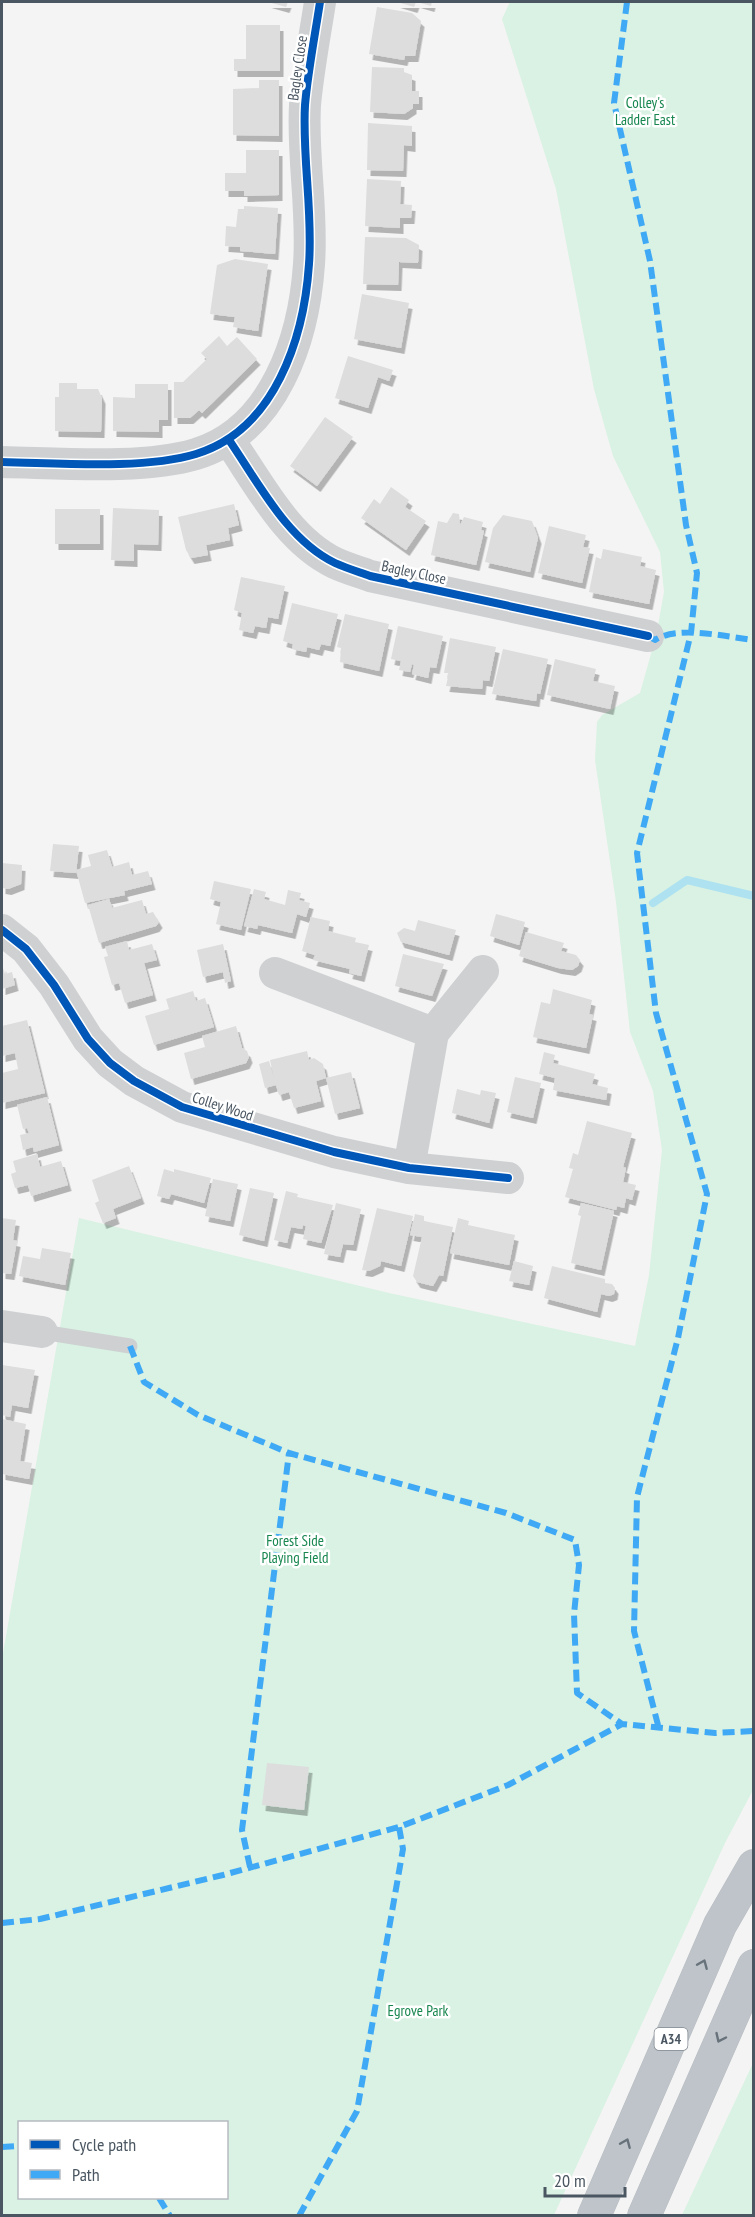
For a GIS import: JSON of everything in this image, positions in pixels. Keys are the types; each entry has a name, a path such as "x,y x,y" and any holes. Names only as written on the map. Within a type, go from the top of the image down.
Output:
{"highway":[{"name":"A34","path":"594,2216 720,1925 753,1866"},
{"path":"644,2216 753,1966"}],"street":[{"name":"Bagley Close","path":"2,462 149,462 195,454 230,440 257,415 281,378 300,323 309,263 305,105 320,2"},
{"name":"Bagley Close","path":"230,440 275,508 302,538 333,562 370,576 648,636"},
{"name":"Colley Wood","path":"2,930 26,949 54,985 88,1039 134,1081 182,1107 334,1152 409,1168 508,1178"},
{"path":"409,1168 433,1033 483,971"},
{"path":"275,973 433,1033"},
{"path":"2,1326 42,1332"}],"lane":[{"path":"42,1332 130,1346"}],"green space":[{"path":"510,2 753,2 753,1790 725,1843 554,2215 2,2216 2,1659 79,1218 389,1293 635,1346 649,1275 662,1150 653,1091 630,1032 616,902 595,760 597,722 602,715 640,693 656,636 664,592 660,552 613,456 594,389 556,189 502,19"},
{"path":"753,2063 753,2215 682,2215"}],"building":[{"path":"268,2 288,2 286,7"},
{"path":"397,2 416,2 414,7"},
{"path":"417,2 432,2 431,6"},
{"path":"377,7 412,13 421,21 415,56 405,56 404,60 369,54"},
{"path":"246,25 280,25 280,71 234,71 234,59 246,59"},
{"path":"372,67 404,68 404,72 412,75 412,91 419,91 419,104 413,104 413,108 404,114 370,112"},
{"path":"259,80 279,80 279,136 233,135 233,89 259,88"},
{"path":"368,123 412,126 412,146 404,145 403,171 367,170"},
{"path":"246,150 279,150 279,195 244,196 244,191 225,191 225,173 246,173"},
{"path":"367,179 401,181 400,204 412,205 411,218 400,218 400,228 365,226"},
{"path":"244,206 278,208 275,254 240,251 240,247 225,246 226,226 236,227 238,209 244,209"},
{"path":"365,237 406,238 419,245 418,263 399,262 398,285 363,284"},
{"path":"235,259 268,264 258,331 233,327 235,317 210,314 217,265"},
{"path":"362,294 409,303 401,348 354,339"},
{"path":"219,336 227,346 237,337 257,359 202,413 199,410 190,418 174,418 174,382 183,382 207,359 201,353"},
{"path":"348,356 393,370 389,381 378,377 368,408 335,398"},
{"path":"59,383 77,383 77,389 98,389 102,398 101,432 55,431 55,397 59,397"},
{"path":"135,384 168,384 168,420 159,420 159,432 113,431 113,397 135,398"},
{"path":"325,417 353,437 317,486 290,466"},
{"path":"391,487 409,500 405,507 426,521 406,550 361,518 374,499 380,504"},
{"path":"234,504 239,525 228,528 230,540 206,545 208,555 191,558 186,550 178,517"},
{"path":"113,508 159,510 158,545 134,544 134,561 111,560"},
{"path":"55,509 100,509 100,544 55,544"},
{"path":"453,513 459,514 460,525 464,517 483,522 481,530 484,531 476,565 431,555 438,521 447,523"},
{"path":"503,515 532,521 538,538 530,572 485,562 493,528"},
{"path":"549,526 586,535 583,547 590,548 582,583 538,573"},
{"path":"603,549 642,557 640,566 656,570 649,604 589,592 596,557 601,559"},
{"path":"241,577 285,586 278,619 268,617 266,628 255,626 253,633 239,630 242,613 234,610"},
{"path":"292,603 338,614 330,646 321,644 319,650 307,647 306,652 292,649 293,644 283,641"},
{"path":"345,614 389,624 379,671 340,662 341,648 337,647"},
{"path":"398,626 443,636 436,668 430,667 428,678 412,674 414,665 412,664 410,672 399,670 401,661 391,659"},
{"path":"450,638 496,647 489,681 483,680 482,689 446,686 449,673 444,673"},
{"path":"503,649 548,659 540,694 537,693 536,701 492,694"},
{"path":"555,659 596,669 593,681 615,686 610,709 547,695"},
{"path":"53,844 79,846 76,873 50,871"},
{"path":"107,850 112,867 129,862 132,875 148,871 152,884 124,891 125,895 85,903 76,870 91,866 88,855"},
{"path":"2,863 22,865 21,884 8,889 2,888"},
{"path":"214,881 251,889 241,930 216,924 221,902 210,899"},
{"path":"254,889 266,892 264,899 285,905 288,890 301,893 299,900 310,903 306,917 297,914 292,933 258,925 257,929 244,926"},
{"path":"109,899 112,908 142,900 146,914 153,912 159,922 156,926 99,943 88,905"},
{"path":"496,914 525,922 519,945 490,936"},
{"path":"311,917 330,921 328,931 356,938 355,942 369,945 361,976 349,973 350,969 313,960 315,955 302,951"},
{"path":"418,920 456,930 449,955 401,942 397,933 404,928 415,931"},
{"path":"526,932 564,943 561,951 576,955 580,960 578,966 572,970 558,968 519,956"},
{"path":"127,941 129,950 152,944 157,960 144,963 153,995 125,1003 119,983 112,985 104,957 108,956 105,947"},
{"path":"223,944 231,981 225,983 223,972 203,977 197,950"},
{"path":"403,954 444,964 432,996 395,986"},
{"path":"2,965 5,974 12,972 15,985 2,989"},
{"path":"553,989 592,1000 589,1014 593,1015 586,1048 533,1037 541,1002 550,1004"},
{"path":"193,991 196,1001 205,998 214,1027 154,1045 145,1016 169,1009 166,999"},
{"path":"27,1020 45,1093 2,1103 2,1073 18,1069 15,1053 2,1056 2,1026"},
{"path":"236,1026 242,1048 247,1051 249,1057 246,1063 191,1079 184,1053 205,1047 202,1036"},
{"path":"307,1051 309,1060 314,1058 323,1064 326,1078 316,1081 321,1101 294,1108 289,1092 279,1095 276,1085 265,1088 259,1064 269,1061 274,1078 270,1060"},
{"path":"544,1052 555,1055 553,1063 595,1074 592,1084 608,1088 606,1100 553,1090 555,1078 539,1074"},
{"path":"351,1072 360,1108 335,1114 326,1078"},
{"path":"515,1077 541,1083 533,1118 507,1112"},
{"path":"457,1089 480,1095 481,1090 496,1093 489,1123 452,1113"},
{"path":"47,1097 59,1145 34,1152 33,1147 23,1150 20,1135 29,1133 27,1128 23,1129 17,1105"},
{"path":"587,1121 632,1133 623,1167 626,1168 623,1182 636,1185 632,1200 626,1198 624,1208 617,1206 616,1210 565,1197 573,1169 569,1168 573,1153 578,1155"},
{"path":"37,1154 40,1167 61,1161 68,1185 31,1196 28,1185 15,1188 11,1174 16,1172 13,1161"},
{"path":"129,1166 141,1198 113,1209 116,1218 103,1223 95,1203 99,1201 92,1180"},
{"path":"164,1169 174,1172 174,1169 211,1178 204,1203 171,1194 169,1199 157,1196"},
{"path":"213,1179 238,1184 230,1221 205,1216"},
{"path":"250,1188 274,1193 264,1241 239,1235"},
{"path":"286,1191 298,1194 297,1197 333,1205 321,1243 303,1239 306,1226 303,1225 302,1229 291,1227 287,1243 274,1240"},
{"path":"336,1203 361,1209 353,1245 343,1244 340,1257 324,1254"},
{"path":"581,1203 614,1211 601,1270 571,1263 581,1216 578,1215"},
{"path":"377,1208 413,1216 401,1266 381,1261 380,1266 369,1271 362,1270"},
{"path":"415,1214 424,1216 424,1221 453,1227 443,1276 439,1275 433,1286 417,1282 413,1276 422,1237 410,1235"},
{"path":"2,1218 16,1220 13,1240 17,1241 11,1274 2,1273"},
{"path":"458,1218 469,1221 468,1225 515,1235 509,1265 450,1253"},
{"path":"42,1248 71,1253 65,1285 19,1276 23,1256 40,1259"},
{"path":"514,1261 533,1266 529,1285 509,1281"},
{"path":"552,1266 605,1279 605,1283 612,1284 615,1288 614,1294 609,1296 601,1294 597,1312 544,1298"},
{"path":"2,1365 35,1370 28,1408 12,1405 10,1417 2,1415"},
{"path":"2,1419 26,1424 20,1461 32,1463 29,1479 2,1474"},
{"path":"267,1763 309,1767 304,1810 262,1805"}],"waterway":[{"path":"653,903 687,880 754,896"}],"marked path":[{"path":"627,2 614,103 650,261 686,525 697,573 691,633 637,853 656,1013 707,1194 678,1338 637,1497 634,1631 659,1729"},
{"path":"648,636 655,640 676,633 689,633 754,640"},
{"path":"130,1346 144,1382 198,1415 289,1453 506,1513 575,1540 579,1565 574,1614 577,1693 622,1724"},
{"path":"250,1867 242,1830 289,1453"},
{"path":"2,1923 40,1919 223,1875 399,1827 508,1785 622,1724 715,1733 754,1731"},
{"path":"299,2216 357,2111 403,1849 399,1827"},
{"path":"2,2147 18,2146"},
{"path":"160,2199 170,2216"}],"cycle path":[{"path":"2,462 126,464 175,459 196,454 223,442 246,425 265,403 280,378 292,350 306,292 310,244 304,125 320,2"},
{"path":"229,440 288,525 318,553 335,563 370,576 648,636"},
{"path":"2,930 26,949 54,985 88,1039 110,1063 134,1081 182,1107 334,1152 409,1168 508,1178"}],"park label":[{"name":"Colley's Ladder East","path":"645,110"},
{"name":"Forest Side Playing Field","path":"295,1548"},
{"name":"Egrove Park","path":"418,2010"}]}
